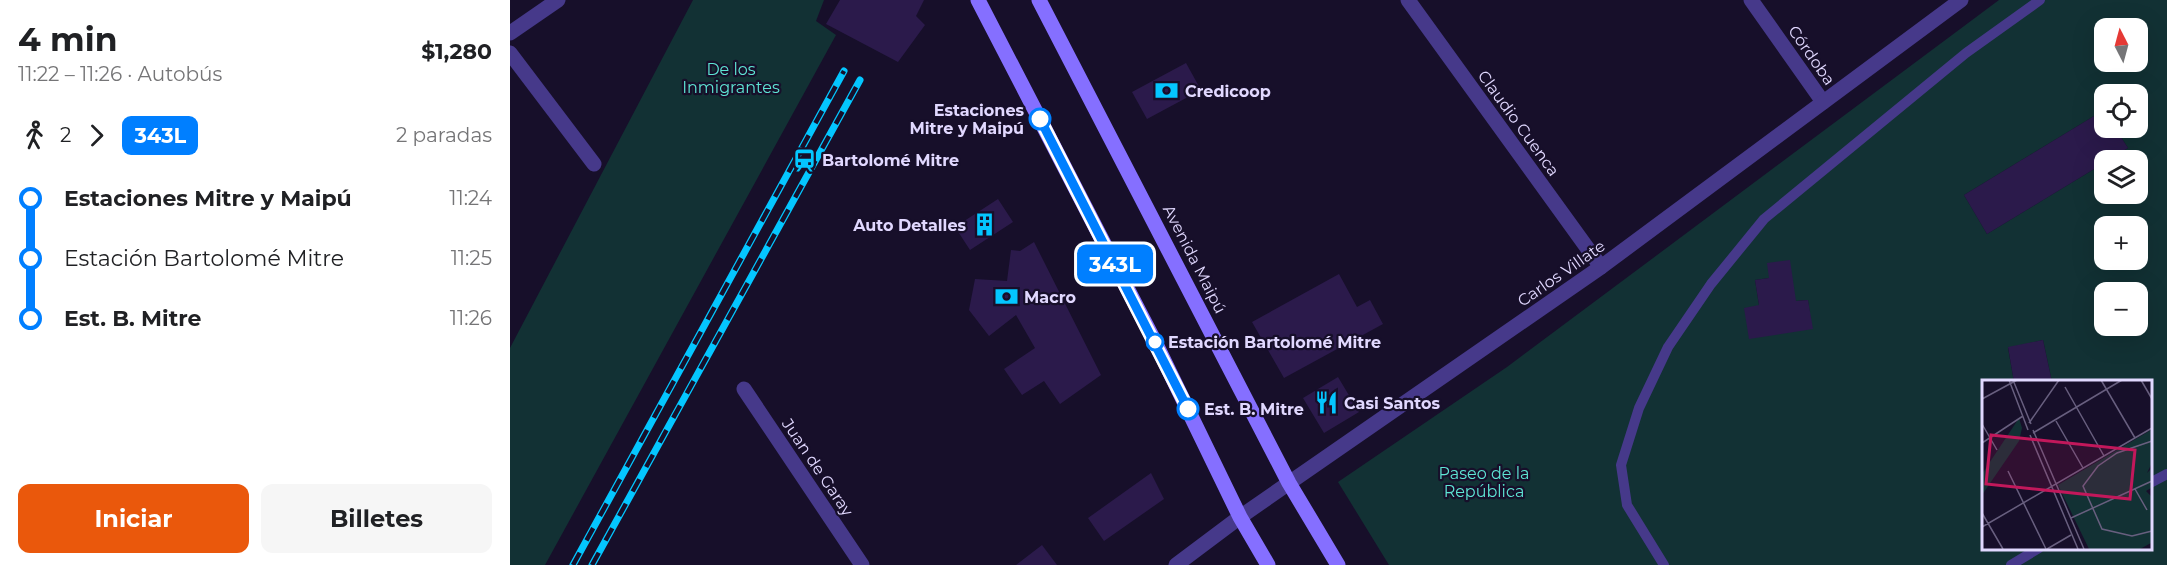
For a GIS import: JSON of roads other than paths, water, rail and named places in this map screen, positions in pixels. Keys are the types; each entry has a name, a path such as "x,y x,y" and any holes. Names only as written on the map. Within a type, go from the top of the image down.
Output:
{"main road":[{"path":"978,0 1156,344 1240,517 1268,565"},
{"name":"Avenida Maipú","path":"1039,0 1289,483 1338,565"}],"street":[{"path":"510,33 558,0"},
{"name":"Claudio Cuenca","path":"1408,0 1601,267"},
{"name":"Córdoba","path":"1751,0 1823,102"},
{"name":"Carlos Villate","path":"1176,565 1240,517 1601,267 1961,0"},
{"path":"510,53 594,164"},
{"name":"Juan de Garay","path":"744,389 862,565"}],"lane":[{"path":"1664,565 1627,505 1621,465 1639,408 1668,347 1711,284 1764,219 1966,53 2040,0"},
{"path":"2152,482 2167,474"},
{"path":"2011,565 2037,550"}],"railway":[{"path":"573,565 844,71"},
{"path":"592,565 860,80"}],"place":[{"name":"Credicoop","path":"1167,91"},
{"name":"Estaciones Mitre y Maipú","path":"1040,119"},
{"name":"Bartolomé Mitre","path":"804,160"},
{"name":"Auto Detalles","path":"984,225"},
{"name":"Macro","path":"1006,297"},
{"name":"Estación Bartolomé Mitre","path":"1155,342"},
{"name":"Casi Santos","path":"1326,403"},
{"name":"Est. B. Mitre","path":"1188,409"}],"park label":[{"name":"De los Inmigrantes","path":"731,78"},
{"name":"Paseo de la República","path":"1484,482"}]}
